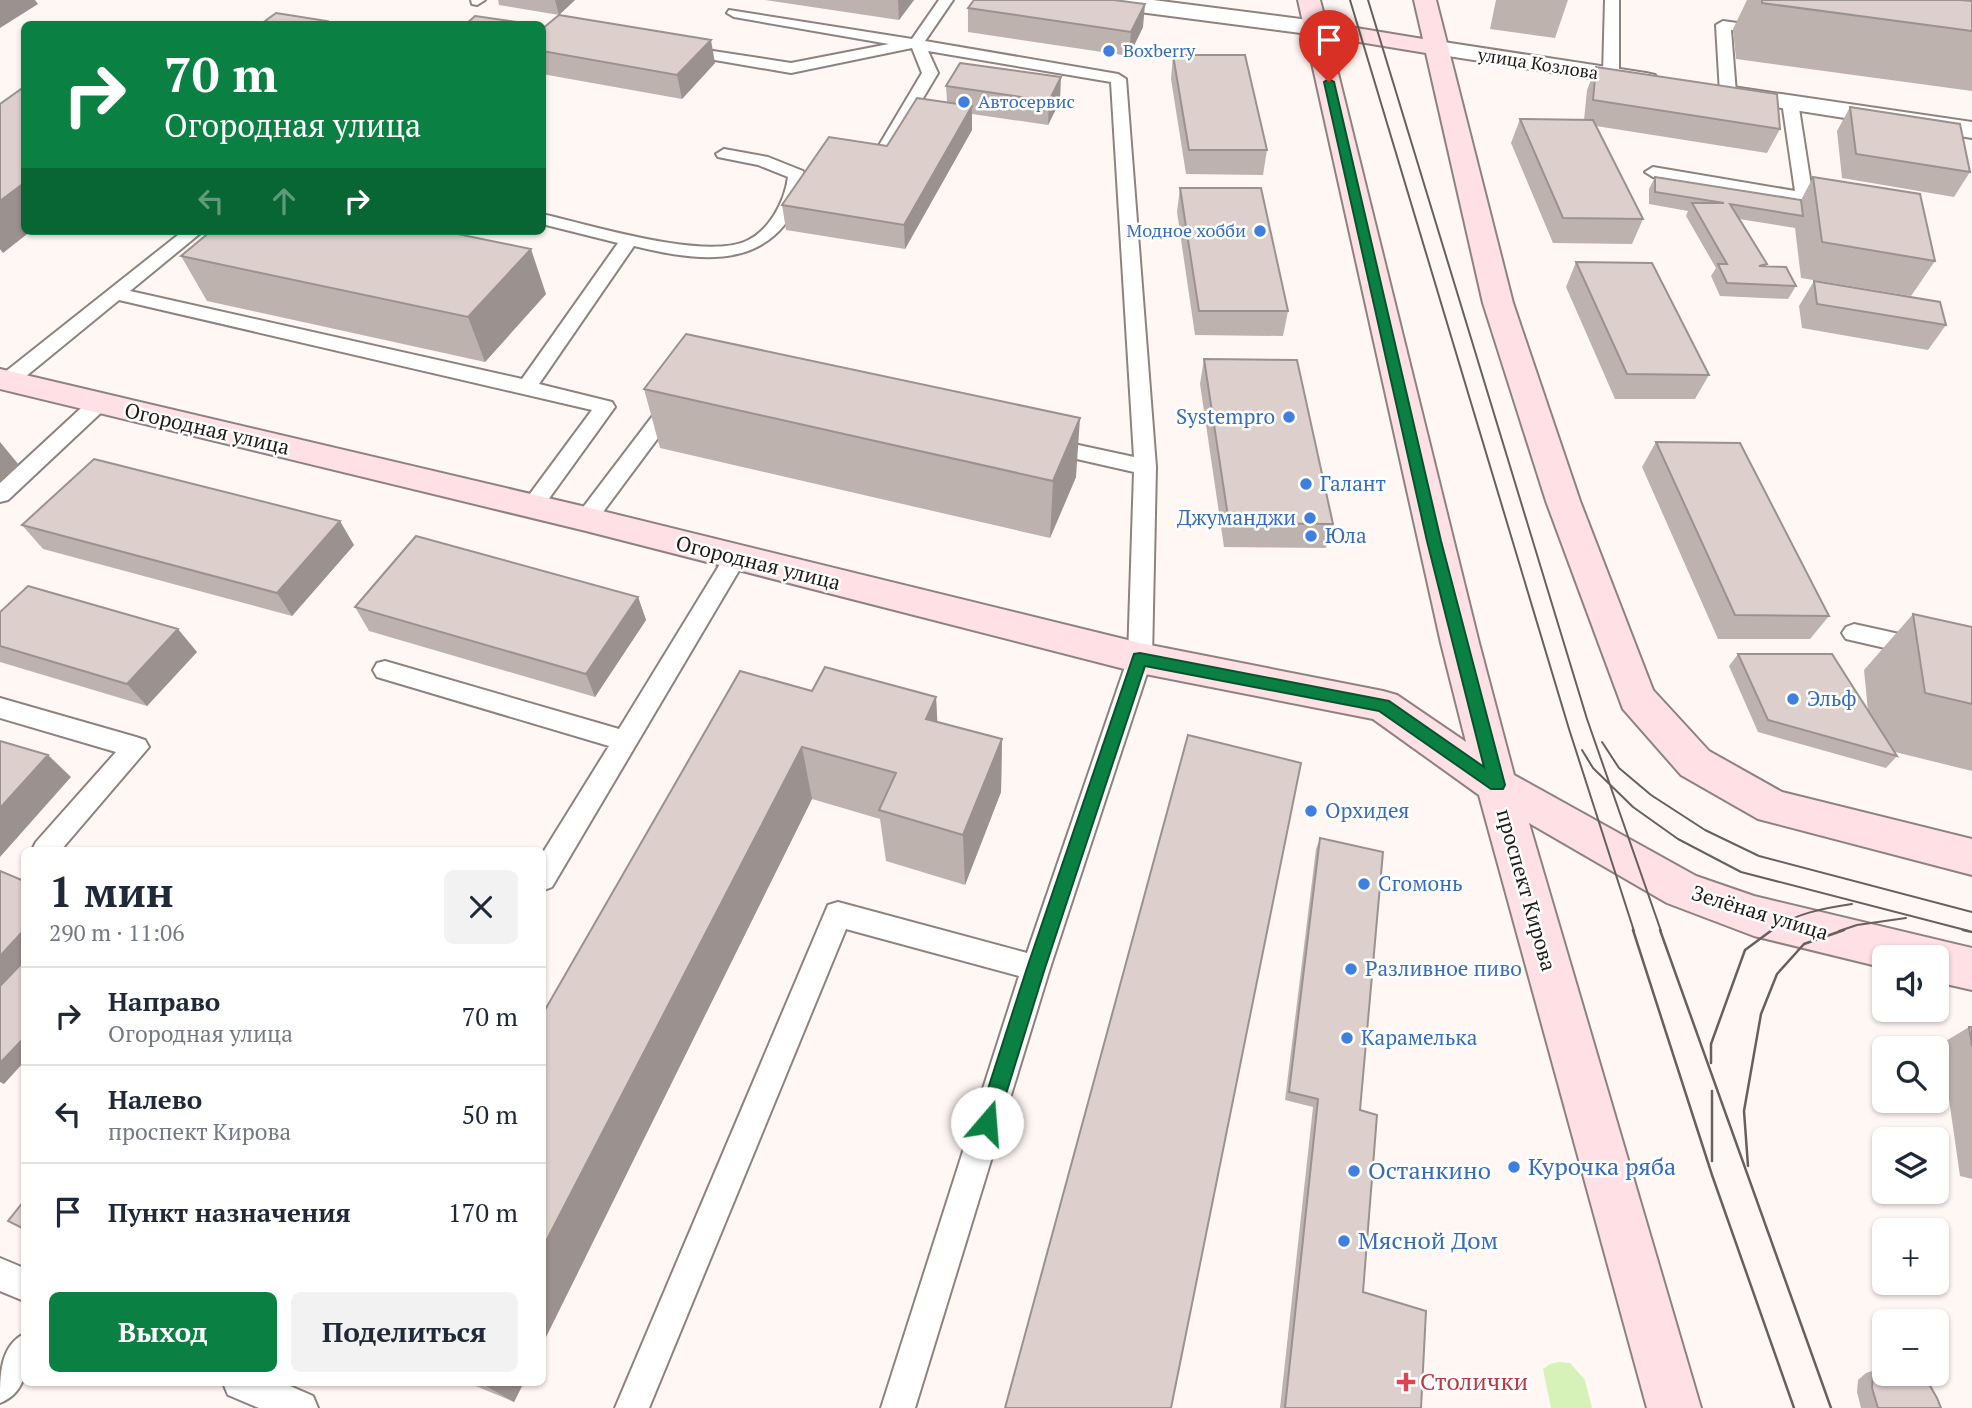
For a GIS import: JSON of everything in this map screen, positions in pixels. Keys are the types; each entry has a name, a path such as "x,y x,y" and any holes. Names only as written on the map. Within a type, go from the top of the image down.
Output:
{"street":[{"path":"1101,0 1313,14 1437,48"},
{"path":"1425,0 1497,303 1563,501 1637,698 1695,763 1772,807 1972,857"},
{"name":"проспект Кирова","path":"1313,14 1434,541 1497,785 1674,1408"},
{"name":"улица Козлова","path":"1437,48 1663,83"},
{"path":"1702,89 1972,130"},
{"name":"Огородная улица","path":"3,380 586,519 1140,659 1383,706 1497,785"},
{"name":"Зелёная улица","path":"1497,785 1682,890 1754,916 1873,945"},
{"path":"1949,964 1972,970"}],"lane":[{"path":"671,49 791,68 916,43 946,0"},
{"path":"1611,75 1612,0"},
{"path":"734,13 1118,79 1145,467 1140,659 1036,968 898,1408"},
{"path":"1728,93 1723,25 1778,32"},
{"path":"883,152 930,73 916,43"},
{"path":"1653,172 1811,199 1790,102"},
{"path":"546,220 690,252 721,253 751,247 778,222 796,193 797,175 762,161 724,154"},
{"path":"3,380 117,294 189,235"},
{"path":"527,387 630,239"},
{"path":"117,294 605,407 532,506"},
{"path":"586,519 683,390"},
{"path":"0,495 99,403"},
{"path":"1023,440 1145,467"},
{"path":"546,872 736,557"},
{"path":"1854,634 1972,659"},
{"path":"385,670 625,741"},
{"path":"0,708 136,747 48,847"},
{"path":"632,1408 838,914 1036,968"},
{"path":"0,1274 21,1284"},
{"path":"0,1386 21,1355"},
{"path":"247,1386 300,1408"}],"green space":[{"path":"1559,1362 1570,1363 1585,1380 1592,1408 1551,1408 1543,1369"}],"building":[{"path":"974,0 1114,0 1145,4 1131,32 968,8"},
{"path":"1762,0 1972,1 1972,31 1762,3"},
{"path":"276,13 327,21 265,21"},
{"path":"559,15 711,40 677,75 546,52 546,26"},
{"path":"475,16 510,21 469,21"},
{"path":"1173,55 1245,55 1267,150 1189,150"},
{"path":"960,63 1061,77 1049,101 946,86"},
{"path":"1596,67 1777,94 1780,129 1593,100"},
{"path":"21,89 21,185 0,201 0,104"},
{"path":"917,98 972,106 904,225 782,205 829,137 887,146"},
{"path":"1850,107 1960,124 1970,172 1856,154"},
{"path":"1520,119 1593,120 1643,219 1563,218"},
{"path":"1655,177 1801,200 1803,216 1730,204 1767,264 1759,266 1786,267 1796,286 1727,283 1718,264 1727,264 1692,203 1724,203 1655,192"},
{"path":"1813,177 1920,194 1935,261 1822,242"},
{"path":"1180,188 1261,188 1288,311 1199,311"},
{"path":"206,235 463,235 531,249 468,317 181,256"},
{"path":"1576,262 1652,263 1709,375 1627,374"},
{"path":"1814,281 1940,302 1946,325 1817,304"},
{"path":"686,334 1080,418 1053,481 644,389"},
{"path":"1204,359 1297,360 1333,524 1229,523"},
{"path":"1656,442 1740,443 1829,616 1735,615"},
{"path":"94,459 340,521 277,593 22,525"},
{"path":"416,536 638,597 586,674 355,607"},
{"path":"28,586 178,629 127,684 0,646 0,612"},
{"path":"1913,614 1972,627 1972,704 1925,693"},
{"name":"Эльф","path":"1738,654 1832,654 1897,756 1768,720"},
{"path":"825,667 936,697 926,719 1002,739 963,835 879,810 896,773 802,747 546,1241 546,1008 740,671 812,691"},
{"path":"1188,735 1301,763 1171,1408 1005,1408"},
{"path":"0,741 48,755 0,808"},
{"path":"1320,838 1383,852 1360,1110 1377,1115 1363,1292 1426,1311 1421,1408 1285,1408 1318,1099 1289,1092"},
{"path":"0,871 21,880 21,933 0,956"},
{"path":"21,964 21,1041 0,1063 0,986"},
{"path":"21,1205 21,1228 8,1221"},
{"path":"1930,1386 1941,1408 1878,1408 1872,1388"}],"tram line":[{"path":"1350,0 1569,729 1634,931"},
{"path":"1368,0 1587,719 1610,784"},
{"path":"1602,742 1619,768 1651,795 1705,830 1759,856 1972,912"},
{"path":"1582,750 1593,768 1610,784"},
{"path":"1610,784 1633,807 1678,839 1741,872 1969,931"},
{"path":"1610,784 1661,931"},
{"path":"1770,931 1799,916 1852,904"},
{"path":"1839,931 1857,925 1906,918"},
{"path":"1633,930 1712,1175 1794,1408"},
{"path":"1660,930 1831,1408"},
{"path":"1711,1063 1711,1044 1745,950 1772,930"},
{"path":"1748,1166 1744,1111 1761,1014 1777,974 1804,944 1844,930"},
{"path":"1963,930 1972,932"},
{"path":"1712,1091 1712,1161"}],"place":[{"name":"Boxberry","path":"1109,51"},
{"name":"Автосервис","path":"964,102"},
{"name":"Модное хобби","path":"1260,231"},
{"name":"Systempro","path":"1289,417"},
{"name":"Галант","path":"1306,484"},
{"name":"Джуманджи","path":"1310,518"},
{"name":"Юла","path":"1311,536"},
{"name":"Эльф","path":"1793,699"},
{"name":"Орхидея","path":"1311,811"},
{"name":"Сгомонь","path":"1364,884"},
{"name":"Разливное пиво","path":"1351,969"},
{"name":"Карамелька","path":"1347,1038"},
{"name":"Курочка ряба","path":"1514,1167"},
{"name":"Останкино","path":"1354,1171"},
{"name":"Мясной Дом","path":"1344,1241"},
{"name":"Столички","path":"1406,1382"}],"route":[{"path":"987,1123 1140,659 1383,706 1497,785 1434,541 1329,82"}]}
